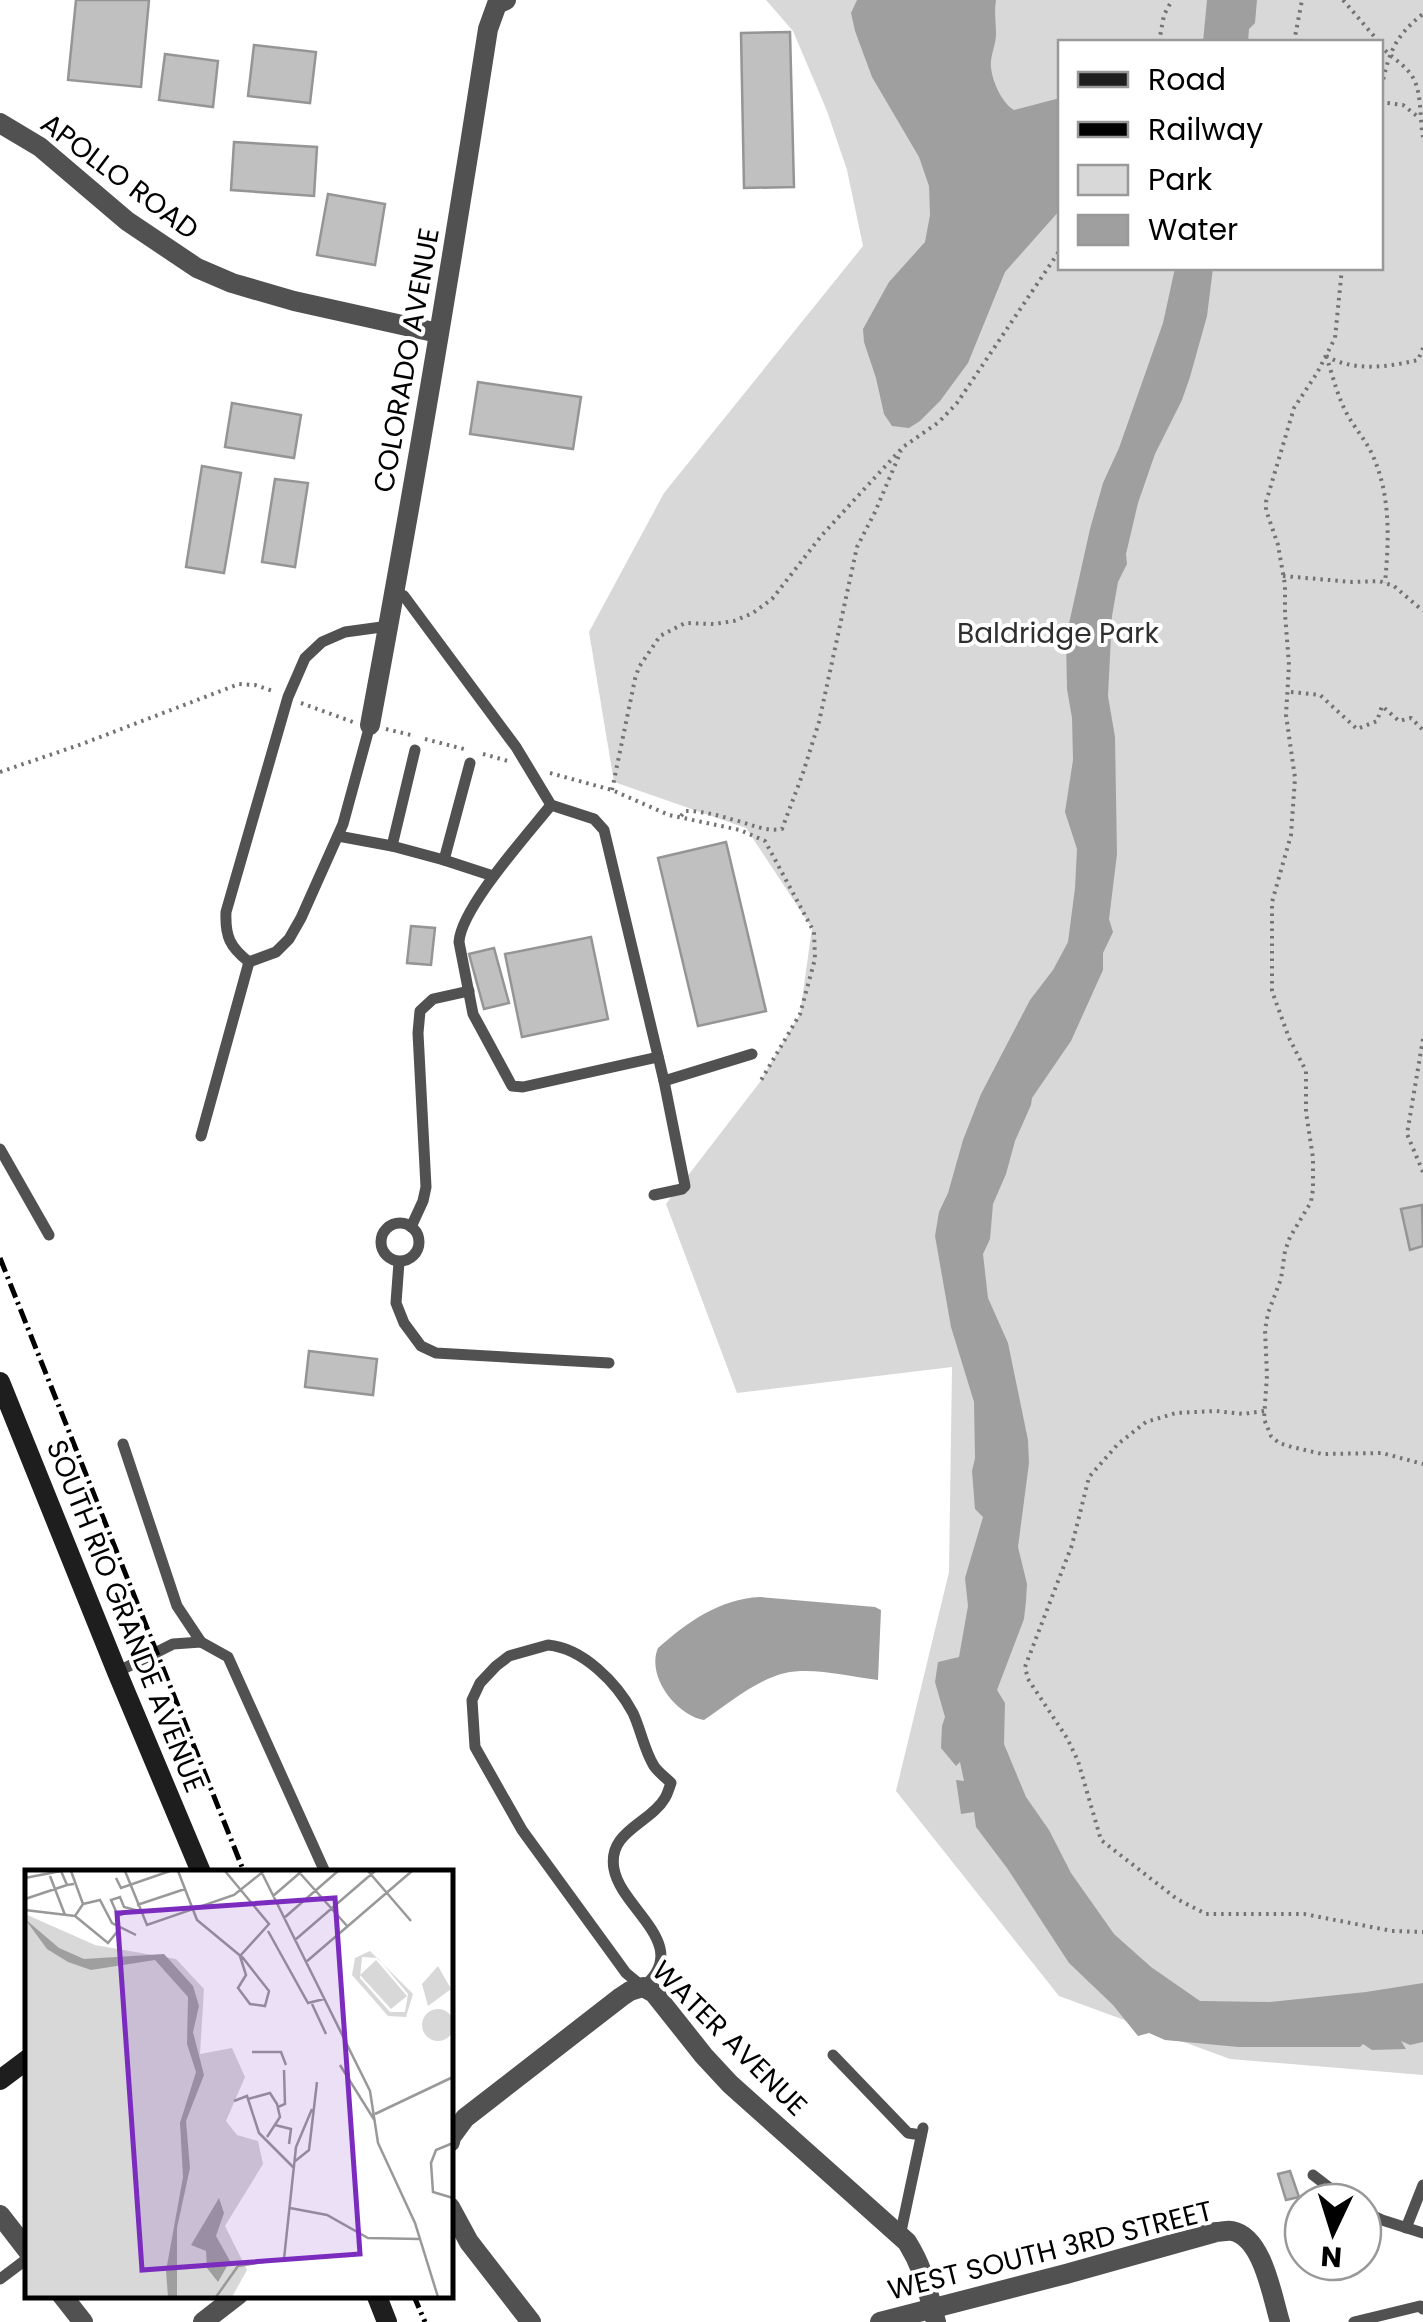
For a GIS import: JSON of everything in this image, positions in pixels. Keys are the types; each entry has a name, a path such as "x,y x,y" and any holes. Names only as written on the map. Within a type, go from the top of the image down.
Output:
{"street":[{"name":"COLORADO AVENUE","path":"370,725 447,294 488,29 502,2"},
{"name":"APOLLO ROAD","path":"0,123 40,147 127,221 198,268 232,283 294,301 438,333"},
{"name":"SOUTH RIO GRANDE AVENUE","path":"0,1382 200,1870"},
{"path":"452,2137 465,2118 621,1997 643,1987"},
{"name":"WATER AVENUE","path":"643,1987 654,1992 730,2084 907,2242 920,2264 934,2316"},
{"path":"0,2080 25,2060"},
{"path":"452,2211 468,2242 531,2322"},
{"path":"0,2215 25,2251"},
{"name":"WEST SOUTH 3RD STREET","path":"880,2322 934,2316 1216,2232 1233,2231 1249,2240 1258,2253 1280,2322"},
{"path":"63,2297 83,2322"},
{"path":"203,2322 235,2297"},
{"path":"377,2297 387,2322"}],"lane":[{"path":"394,591 404,596 516,748 551,805 594,819 604,830 685,1186 654,1195"},
{"path":"249,962 230,943 225,929 226,912 288,697 305,658 322,642 345,632 388,626"},
{"path":"249,962 276,952 302,918 338,836 370,725"},
{"path":"392,846 415,750"},
{"path":"444,860 475,758"},
{"path":"551,805 493,876 460,930 473,1014 512,1086 658,1057"},
{"path":"338,836 392,846 493,876"},
{"path":"201,1136 249,962"},
{"path":"412,1226 426,1187 420,1011 434,999 469,991"},
{"path":"664,1081 752,1054"},
{"path":"0,1149 49,1235"},
{"path":"400,1223 412,1226 418,1237 418,1249 411,1259 399,1262 382,1252 380,1245 383,1232 400,1223"},
{"path":"399,1262 396,1302 404,1323 421,1346 436,1353 609,1362"},
{"path":"122,1444 177,1606 201,1642 228,1656 324,1870"},
{"path":"117,1672 173,1644 201,1642"},
{"name":"WATER AVENUE","path":"548,1645 580,1656 623,1697 654,1766 671,1784 664,1800 616,1844 612,1860 624,1893 655,1934 658,1944 658,1975 643,1987 626,1972 522,1830 476,1746 472,1700 480,1684 509,1656 548,1645"},
{"path":"833,2056 908,2133 922,2131 900,2236"},
{"path":"1313,2175 1322,2182"},
{"path":"1406,2228 1423,2185"},
{"path":"1383,2219 1423,2233"},
{"path":"0,2279 25,2258"},
{"path":"1354,2322 1420,2306 1423,2309"}],"path":[{"path":"1159,40 1164,15 1172,0"},
{"path":"1295,40 1302,0"},
{"path":"1343,0 1377,40"},
{"path":"1383,81 1391,48 1423,14"},
{"path":"1383,48 1414,77 1423,137"},
{"path":"1383,102 1403,105 1419,117"},
{"path":"612,790 639,667 660,636 685,623 734,621 762,608 903,447 939,422 957,402 1058,253"},
{"path":"1342,270 1335,338 1294,408 1266,502 1283,576 1289,648 1286,715 1296,778 1291,835 1272,902 1271,972 1274,1002 1306,1072 1313,1190 1311,1202 1290,1237 1281,1279 1268,1313 1264,1412 1271,1436 1292,1448 1322,1454 1382,1453 1423,1464"},
{"path":"1326,356 1340,364 1394,366 1418,360 1423,348"},
{"path":"1326,356 1344,410 1374,457 1385,495 1385,583"},
{"path":"681,817 685,810 694,811 761,830 782,830 819,722 857,547 903,447"},
{"path":"1283,576 1385,583 1394,586 1423,612"},
{"path":"0,772 239,684 255,685 332,716 465,749"},
{"path":"1288,692 1320,694 1358,729 1377,721 1382,706 1399,722 1411,718 1423,730"},
{"path":"475,758 526,766 612,790 654,810 740,830 765,841 814,932 814,958 800,1014 760,1082"},
{"path":"1423,1039 1407,1134 1423,1172"},
{"path":"1264,1412 1176,1413 1146,1422 1118,1444 1089,1477 1072,1546 1025,1667 1028,1679 1078,1760 1101,1840 1177,1899 1206,1914 1304,1914 1392,1931 1423,1932"}],"green space":[{"name":"Baldridge Park","path":"766,0 1423,0 1423,2075 1230,2059 1059,1996 896,1791 949,1572 952,1367 737,1393 666,1204 760,1082 800,1014 812,928 746,828 614,782 589,632 664,493 863,246 847,170 793,31"}],"water":[{"path":"857,0 996,0 991,67 1002,97 1014,110 1058,99 1058,212 1005,272 968,363 940,401 909,428 892,426 884,414 863,329 889,282 925,242 930,215 929,186 919,157 872,77 851,13"},
{"path":"1207,0 1257,0 1255,23 1249,29 1248,40 1203,40"},
{"path":"1175,270 1213,270 1207,316 1190,377 1138,503 1112,616 1108,696 1115,737 1117,854 1109,919 1113,932 1103,953 1103,970 1071,1041 1032,1098 993,1204 990,1239 983,1254 988,1298 1008,1343 1029,1463 1018,1547 1027,1584 1024,1619 997,1690 1005,1703 1004,1744 1026,1797 1071,1873 1114,1934 1151,1967 1200,2001 1269,2002 1423,1983 1423,2042 1410,2045 1401,2041 1406,2049 1372,2050 1363,2044 1238,2047 1165,2040 1149,2033 1138,2036 1113,2005 1069,1963 976,1827 974,1812 961,1814 956,1780 964,1781 960,1762 956,1766 941,1748 945,1717 935,1682 938,1662 959,1657 968,1606 965,1578 983,1517 975,1509 972,1471 974,1402 951,1327 935,1236 939,1212 981,1094 1030,1000 1068,942 1077,849 1065,812 1073,760 1066,637 1103,483 1163,323"},
{"path":"760,1597 881,1610 878,1680 796,1671 753,1687 704,1720 683,1711 660,1682 655,1659 658,1648 705,1614 731,1602"}],"building":[{"path":"76,0 149,0 141,87 68,80"},
{"path":"790,32 794,187 744,188 741,33"},
{"path":"254,45 316,52 310,103 248,96"},
{"path":"165,54 218,61 213,107 159,100"},
{"path":"234,142 317,147 314,196 231,190"},
{"path":"328,194 385,204 375,265 317,255"},
{"path":"478,382 581,397 573,449 470,434"},
{"path":"232,403 301,415 294,458 225,447"},
{"path":"202,466 241,473 224,573 186,567"},
{"path":"275,479 308,483 295,567 262,562"},
{"path":"726,842 766,1011 698,1026 658,858"},
{"path":"411,926 435,928 431,965 407,963"},
{"path":"591,937 608,1019 522,1037 505,954"},
{"path":"494,948 509,1003 484,1009 469,954"},
{"path":"1422,1205 1423,1246 1410,1250 1401,1209"},
{"path":"309,1351 377,1359 373,1395 305,1387"},
{"path":"1290,2171 1294,2182 1283,2182 1283,2190 1278,2174"}],"railway":[{"path":"0,1258 243,1870"},
{"path":"414,2297 425,2322"}]}
